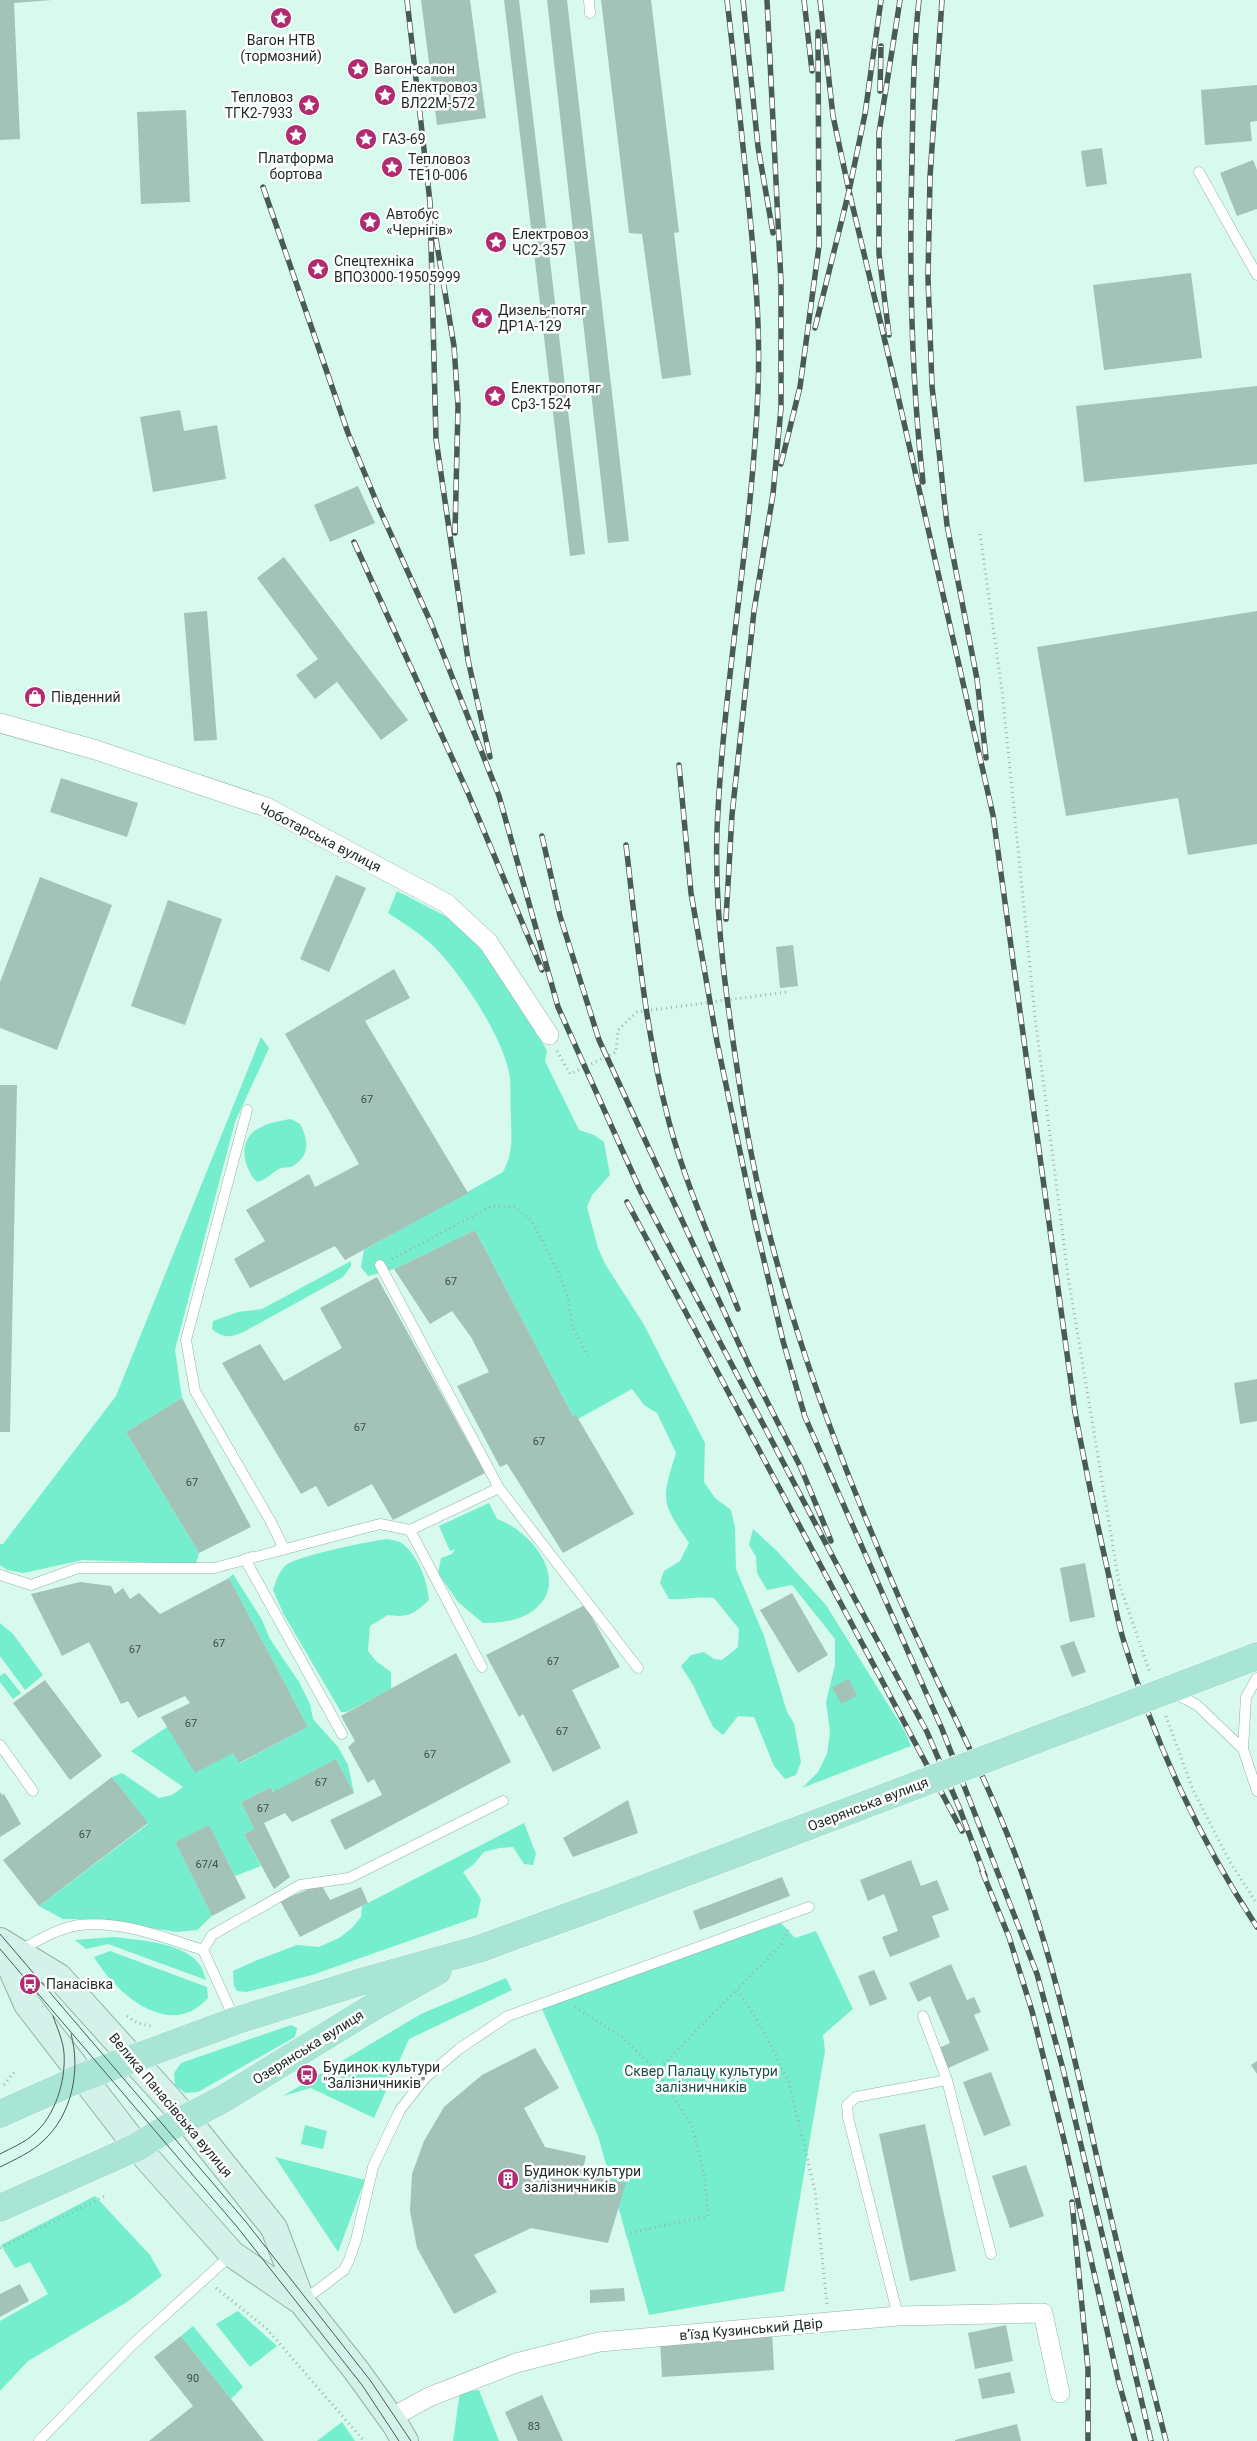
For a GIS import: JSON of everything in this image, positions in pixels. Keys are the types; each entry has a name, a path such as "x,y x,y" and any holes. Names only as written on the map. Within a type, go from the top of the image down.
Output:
{"main road":[{"name":"Озерянська вулиця","path":"0,2114 133,2057 235,2021 357,1983 479,1949 600,1905 1257,1656"},
{"name":"Озерянська вулиця","path":"0,2208 137,2147 223,2099 370,2009 479,1949"}],"street":[{"name":"Чоботарська вулиця","path":"0,723 96,750 266,807 446,903 488,942 548,1035"},
{"name":"Велика Панасівська вулиця","path":"6,1945 59,1977 186,2118 274,2228 302,2302 391,2418 405,2441"},
{"name":"Велика Панасівська вулиця","path":"6,1945 27,2004 137,2147 232,2254 302,2302"},
{"name":"в’їзд Кузинський Двір","path":"391,2418 429,2397 516,2363 600,2342 898,2316 1043,2313 1060,2393"}],"lane":[{"path":"589,0 590,13"},
{"path":"1199,172 1257,275"},
{"path":"247,1110 186,1340 195,1391 271,1522 284,1549"},
{"path":"380,1265 499,1488 638,1668"},
{"path":"0,1575 31,1585 78,1568 214,1568 380,1524 410,1530 499,1488"},
{"path":"410,1530 482,1667"},
{"path":"246,1559 342,1734"},
{"path":"1257,1678 1246,1697 1243,1749 1257,1791"},
{"path":"1161,1693 1197,1706 1243,1749"},
{"path":"0,1745 33,1791"},
{"path":"203,1950 212,1935 300,1885 350,1878 503,1801"},
{"path":"302,2302 344,2270 356,2240 373,2167 400,2110 425,2078 459,2049 508,2016 809,1907"},
{"path":"6,1945 79,1925 132,1928 203,1950 235,2021"},
{"path":"923,2016 946,2080 991,2254"},
{"path":"898,2316 848,2117 847,2105 856,2097 946,2080"},
{"path":"40,2441 132,2345 232,2254"}],"path":[{"path":"980,534 1002,690 1034,1017 1068,1276 1119,1583 1161,1693 1193,1790 1230,1862 1257,1904"},
{"path":"548,1035 570,1074 616,1052 618,1030 637,1012 788,992"},
{"path":"380,1265 492,1206 515,1206 531,1220 557,1269 568,1297 572,1326 588,1356"},
{"path":"657,2071 782,1945 796,1912"},
{"path":"737,1989 762,2026 790,2082 815,2191 828,2322"},
{"path":"559,1998 622,2037 657,2071 692,2126 705,2179 708,2216 629,2233"},
{"path":"124,2014 137,2023 153,2026"},
{"path":"0,2089 14,2072"},
{"path":"0,2248 107,2195"},
{"path":"210,2293 216,2288 266,2328 364,2441"}],"green space":[{"path":"397,891 451,919 505,974 547,1051 545,1061 579,1130 594,1135 604,1142 610,1175 592,1195 587,1207 598,1248 605,1264 643,1323 705,1443 704,1482 715,1498 731,1510 735,1527 736,1569 764,1636 787,1712 794,1723 801,1762 796,1775 785,1779 774,1766 754,1717 738,1716 723,1735 713,1727 693,1685 681,1666 691,1655 704,1652 714,1659 722,1660 738,1647 739,1629 714,1598 669,1599 660,1583 664,1571 680,1561 689,1543 673,1518 666,1501 668,1482 676,1453 657,1413 644,1405 632,1389 578,1419 573,1416 475,1230 394,1269 368,1276 361,1267 364,1250 503,1172 507,1165 511,1145 510,1078 499,1044 490,1025 466,986 441,954 419,934 388,913"},
{"path":"261,1037 269,1048 235,1122 175,1350 182,1398 126,1432 199,1553 196,1564 83,1560 23,1573 7,1570 0,1565 0,1544 3,1544 116,1396"},
{"path":"291,1119 300,1124 305,1135 306,1146 303,1157 293,1166 281,1168 257,1182 249,1171 245,1158 248,1138 261,1127"},
{"path":"351,1261 351,1266 343,1277 242,1332 233,1336 225,1336 212,1329 213,1321 238,1312 262,1309"},
{"path":"489,1503 497,1519 510,1525 522,1534 542,1557 548,1571 549,1585 545,1598 534,1610 523,1617 496,1623 483,1623 458,1602 438,1573 441,1558 452,1554 455,1549 450,1551 439,1526"},
{"path":"753,1529 777,1551 826,1605 904,1730 911,1746 802,1788 818,1772 827,1754 830,1732 826,1702 835,1665 835,1639 792,1585 767,1590 757,1573 756,1557 749,1545"},
{"path":"387,1539 403,1544 414,1556 424,1577 429,1600 410,1614 401,1616 388,1615 370,1626 368,1651 376,1661 391,1672 391,1689 347,1712 341,1712 283,1613 273,1590 281,1571 292,1562 334,1550"},
{"path":"233,1574 262,1620 270,1639 299,1682 310,1704 313,1719 338,1747 348,1765 354,1793 336,1759 274,1792 271,1787 241,1802 254,1829 244,1834 261,1866 235,1876 209,1826 175,1842 212,1916 197,1930 176,1932 96,1919 63,1919 39,1906 148,1824 112,1777 122,1773 159,1798 172,1795 183,1787 131,1751 167,1727 233,1753 240,1763 308,1727 229,1578"},
{"path":"0,1623 13,1634 43,1675 25,1690 0,1656"},
{"path":"5,1673 21,1693 13,1699 0,1682 0,1676"},
{"path":"524,1823 536,1854 533,1865 524,1864 513,1847 499,1848 484,1852 473,1865 463,1872 481,1899 477,1917 312,1975 246,1992 237,1991 234,1986 233,1971 297,1945 319,1947 339,1938 352,1928 361,1917 362,1906"},
{"name":"Сквер Палацу культури залізничників","path":"781,1923 795,1938 816,1931 853,2009 823,2035 825,2051 784,2291 649,2315 598,2136 542,2009"},
{"path":"113,1937 147,1941 183,1951 193,1957 200,1965 206,1980 108,1944 86,1949 75,1940"},
{"path":"110,1951 207,1987 208,1998 193,2010 177,2015 161,2014 145,2008 116,1985 94,1957"},
{"path":"506,1978 512,1990 409,2039 374,2118 311,2088 283,2096 421,2014"},
{"path":"291,2025 297,2028 295,2037 198,2092 185,2093 175,2085 174,2073 181,2063"},
{"path":"305,2125 327,2131 323,2149 301,2144"},
{"path":"275,2157 365,2180 338,2252"},
{"path":"95,2196 150,2255 162,2276 127,2302 28,2361 0,2391 0,2321 48,2294 30,2262 15,2268 1,2245"},
{"path":"238,2311 277,2346 250,2367 216,2324"},
{"path":"193,2326 243,2387 231,2399 181,2336"},
{"path":"479,2390 499,2441 453,2441 460,2392"},
{"path":"342,2422 355,2441 317,2441"}],"building":[{"path":"0,0 52,0 14,3 20,139 0,140"},
{"path":"421,0 470,0 486,118 437,125"},
{"path":"504,0 519,0 585,554 570,556"},
{"path":"547,0 567,0 629,541 608,543"},
{"path":"601,0 651,0 679,232 674,233 691,375 662,379 642,234 629,233"},
{"path":"1257,85 1257,121 1250,122 1252,141 1205,145 1201,90"},
{"path":"186,110 190,202 141,204 137,112"},
{"path":"1102,148 1107,184 1086,187 1081,151"},
{"path":"1253,160 1257,170 1257,209 1237,216 1220,173"},
{"path":"1191,273 1202,358 1104,370 1093,285"},
{"path":"1257,386 1257,464 1084,482 1076,406"},
{"path":"180,410 184,431 217,425 226,479 153,492 140,417"},
{"path":"358,486 375,523 330,542 314,505"},
{"path":"284,557 408,720 381,740 337,682 315,699 296,675 318,659 257,578"},
{"path":"207,611 217,740 194,741 184,613"},
{"path":"1257,611 1257,844 1188,855 1178,798 1066,816 1037,647"},
{"path":"61,778 138,803 127,837 50,812"},
{"path":"336,875 366,888 329,972 300,959"},
{"path":"40,877 112,905 57,1050 0,1028 0,982"},
{"path":"168,900 222,919 185,1025 131,1006"},
{"path":"793,945 798,986 780,988 776,947"},
{"path":"394,969 410,998 365,1021 468,1193 345,1260 335,1246 250,1288 234,1259 265,1241 246,1210 309,1174 315,1187 359,1164 285,1034"},
{"path":"0,1085 17,1085 10,1432 0,1432"},
{"path":"475,1230 573,1416 576,1415 634,1514 563,1553 507,1464 500,1467 457,1386 489,1372 471,1337 452,1311 430,1324 394,1269"},
{"path":"377,1277 485,1473 393,1520 372,1484 328,1507 316,1486 301,1494 222,1363 260,1344 284,1381 342,1348 320,1308"},
{"path":"1257,1379 1257,1421 1240,1424 1234,1383"},
{"path":"182,1398 251,1527 199,1553 126,1432"},
{"path":"1085,1563 1095,1617 1070,1622 1060,1568"},
{"path":"229,1578 308,1727 239,1763 233,1753 195,1773 161,1717 190,1703 185,1696 138,1718 128,1701 121,1704 89,1642 62,1656 31,1594 80,1582 111,1586 115,1594 123,1588 130,1599 139,1593 160,1614"},
{"path":"792,1593 828,1655 798,1673 760,1610"},
{"path":"585,1605 620,1667 572,1690 601,1748 553,1772 523,1714 519,1717 486,1655"},
{"path":"1074,1641 1086,1672 1072,1677 1060,1646"},
{"path":"456,1653 511,1762 345,1850 330,1820 382,1795 374,1779 368,1783 348,1747 355,1741 341,1716"},
{"path":"849,1679 857,1696 841,1704 832,1687"},
{"path":"45,1680 102,1756 70,1780 13,1703"},
{"path":"336,1759 354,1793 292,1822 285,1813 264,1823 290,1877 274,1889 244,1834 254,1829 241,1802 271,1787 273,1792"},
{"path":"112,1777 148,1823 39,1906 3,1860"},
{"path":"0,1792 2,1795 4,1794 21,1824 0,1837"},
{"path":"628,1800 638,1833 573,1857 563,1838"},
{"path":"209,1825 246,1898 212,1916 175,1842"},
{"path":"911,1860 921,1886 937,1880 949,1910 932,1916 940,1937 890,1957 882,1937 898,1931 884,1894 868,1901 860,1880"},
{"path":"782,1877 790,1896 700,1930 693,1911"},
{"path":"321,1884 330,1900 361,1887 368,1903 300,1937 280,1901"},
{"path":"951,1964 967,2000 974,1997 981,2012 974,2015 989,2050 948,2068 939,2048 950,2043 930,1996 918,2002 909,1983"},
{"path":"874,1970 887,1999 870,2006 858,1976"},
{"name":"Будинок культури залізничників","path":"535,2048 559,2088 524,2108 545,2147 586,2156 582,2174 626,2183 608,2243 531,2228 474,2255 497,2292 454,2314 417,2248 410,2211 412,2174 424,2141 444,2107 482,2075"},
{"path":"1257,2061 1257,2074 1251,2065"},
{"path":"991,2072 1011,2125 984,2136 963,2082"},
{"path":"925,2124 956,2271 910,2281 879,2134"},
{"path":"1026,2165 1044,2216 1010,2228 992,2176"},
{"path":"20,2284 29,2301 0,2317 0,2294"},
{"path":"624,2288 625,2301 590,2303 590,2290"},
{"path":"1006,2325 1013,2361 975,2369 968,2333"},
{"path":"772,2331 774,2370 662,2377 660,2338"},
{"path":"181,2336 264,2441 149,2441 193,2406 154,2357"},
{"path":"1010,2372 1015,2393 982,2399 978,2379"},
{"path":"542,2395 563,2441 518,2441 505,2412"},
{"path":"1017,2424 1021,2441 955,2441 955,2440"}],"tram line":[{"path":"0,1934 246,2222 370,2380 411,2441"},
{"path":"0,1949 238,2228 362,2385 399,2441"},
{"path":"0,2154 22,2143 34,2134 48,2118 58,2097 63,2075 64,2053 53,2016"},
{"path":"0,2167 23,2156 39,2145 61,2118 72,2091 74,2077 75,2062 71,2034"}],"railway":[{"path":"407,0 430,202 436,439 468,660 490,757"},
{"path":"727,0 756,283 759,363 750,501 725,720 717,831 720,935 743,1107 769,1234 806,1359 828,1420 900,1600 974,1758 1015,1854 1028,1891 1071,2043 1139,2335 1166,2441"},
{"path":"743,0 758,147 773,233"},
{"path":"726,919 732,815 754,611 773,494 781,408 781,282 767,0"},
{"path":"804,0 812,71"},
{"path":"820,0 833,116 993,815 1075,1412 1117,1616 1149,1716 1180,1789 1216,1860 1257,1927"},
{"path":"815,328 849,191 865,114 881,0"},
{"path":"889,335 879,254 879,133 900,0"},
{"path":"919,0 914,80 911,280 913,361 923,482"},
{"path":"942,0 930,177 928,278 932,386 947,525 977,679 986,758"},
{"path":"781,464 800,387 819,246 818,32"},
{"path":"880,91 881,46"},
{"path":"263,187 348,433 379,508 431,623 499,796 558,1007 641,1192 927,1732 959,1807 985,1876"},
{"path":"436,239 454,346 458,406 455,533"},
{"path":"354,542 468,793 542,970"},
{"path":"679,765 691,893 717,1042 754,1218 783,1341 805,1417 942,1729 1037,1974 1063,2069 1151,2441"},
{"path":"542,836 560,916 599,1040 751,1370 801,1468 831,1541"},
{"path":"626,845 648,1019 669,1122 701,1217 738,1309"},
{"path":"627,1202 962,1831"},
{"path":"982,1871 1009,1937 1032,2011 1064,2140 1118,2379 1135,2441"},
{"path":"1072,2202 1088,2369 1088,2441"}],"place":[{"name":"Вагон НТВ (тормозний)","path":"281,18"},
{"name":"Вагон-салон","path":"358,69"},
{"name":"Електровоз ВЛ22М-572","path":"385,95"},
{"name":"Тепловоз ТГК2-7933","path":"309,105"},
{"name":"Платформа бортова","path":"296,135"},
{"name":"ГАЗ-69","path":"366,139"},
{"name":"Тепловоз ТЕ10-006","path":"392,167"},
{"name":"Автобус «Чернігів»","path":"370,222"},
{"name":"Електровоз ЧС2-357","path":"496,242"},
{"name":"Спецтехніка ВПО3000-19505999","path":"318,269"},
{"name":"Дизель-потяг ДР1А-129","path":"482,318"},
{"name":"Електропотяг Ср3-1524","path":"495,396"},
{"name":"Південний","path":"35,697"},
{"name":"Панасівка","path":"30,1984"},
{"name":"Будинок культури \"Залізничників\"","path":"307,2075"},
{"name":"Будинок культури залізничників","path":"508,2179"}]}
